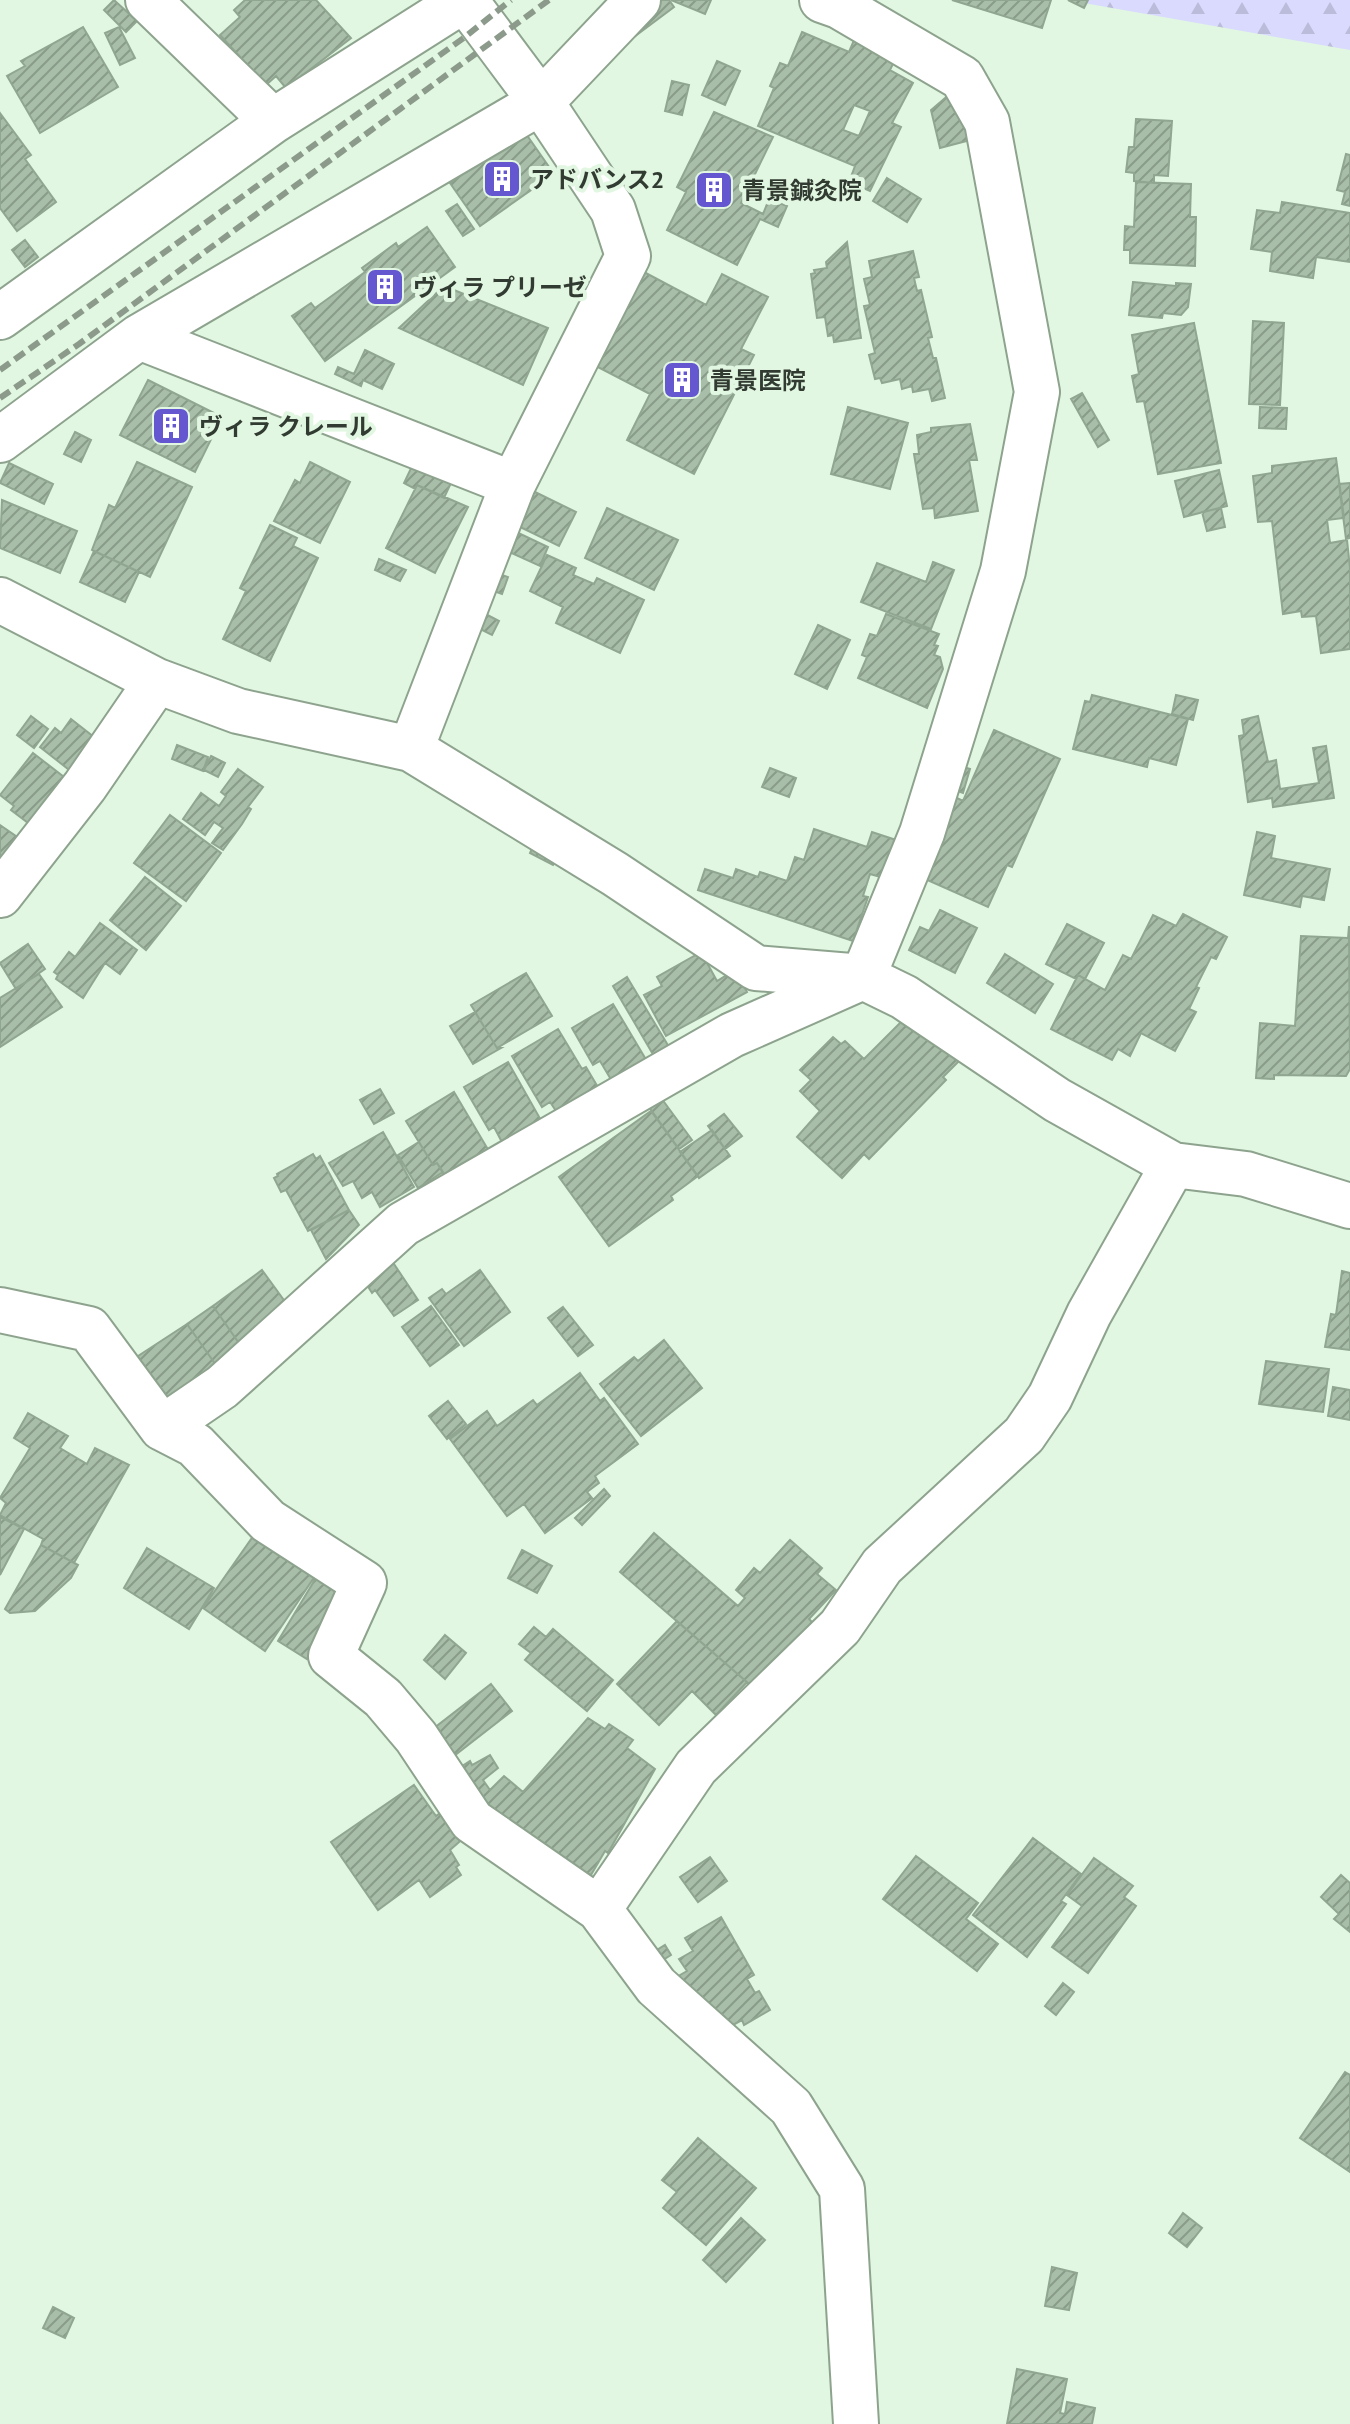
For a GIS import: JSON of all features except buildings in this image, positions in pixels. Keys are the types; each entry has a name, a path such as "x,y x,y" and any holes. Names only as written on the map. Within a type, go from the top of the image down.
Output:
{"street":[{"path":"148,0 273,121"},
{"path":"3,308 273,121 464,0 541,102 613,210 628,256 513,484 411,749"},
{"path":"0,440 139,337 541,102 638,0"},
{"path":"162,1428 222,1387 403,1224 732,1035 863,977 922,833 1003,571 1037,392 987,122 962,78 834,2"},
{"path":"139,337 513,484"},
{"path":"0,600 157,681 238,711 411,749 615,874 756,968 863,977 904,997 1057,1100 1173,1165 1246,1174 1350,1206"},
{"path":"0,895 85,786 157,681"},
{"path":"599,1909 696,1767 840,1627 882,1566 1024,1435 1050,1397 1089,1314 1173,1165"},
{"path":"0,1310 89,1329 162,1428 195,1445 268,1521 364,1583 331,1656 383,1698 416,1737 472,1821 599,1909 656,1986 791,2107 842,2189 856,2424"}],"green space":[{"path":"1350,0 1350,50 1078,2"}],"railway":[{"path":"0,370 465,37 511,0"},
{"path":"0,398 79,344 549,0"}],"place":[{"name":"アドバンス2","path":"502,179"},
{"name":"青景鍼灸院","path":"714,190"},
{"name":"ヴィラ プリーゼ","path":"385,287"},
{"name":"青景医院","path":"682,380"},
{"name":"ヴィラ クレール","path":"171,426"}]}
